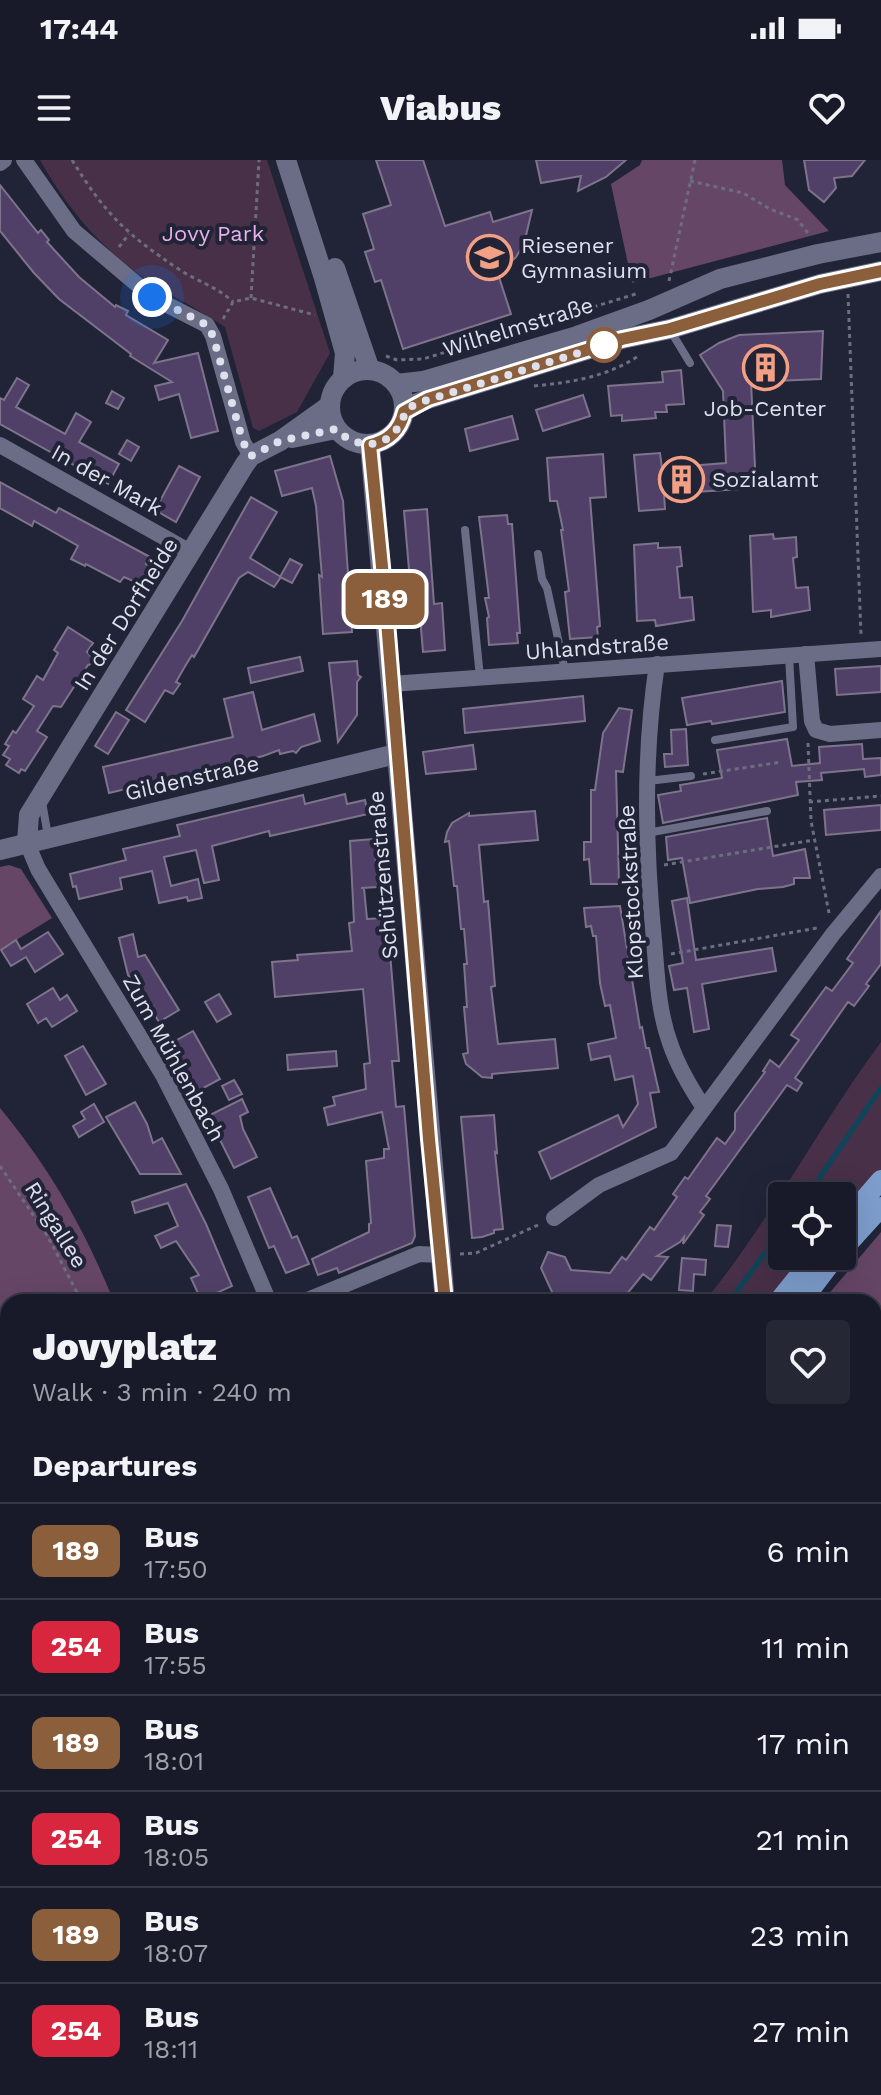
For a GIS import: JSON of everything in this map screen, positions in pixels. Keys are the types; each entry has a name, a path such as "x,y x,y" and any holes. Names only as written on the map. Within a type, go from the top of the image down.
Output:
{"main road":[{"path":"286,160 345,353 343,378"},
{"path":"300,160 370,370"},
{"name":"Wilhelmstraße","path":"396,384 423,381 577,336 649,310 720,279 818,254 881,242"},
{"name":"Wilhelmstraße","path":"404,412 428,399 622,339 670,329 820,284 881,271"},
{"path":"370,370 380,372 396,384 403,397 404,412 395,432 384,441 370,445 353,442 336,429 329,406 335,387 343,378 370,370"},
{"path":"251,456 280,441 329,406"},
{"path":"280,441 336,429"},
{"name":"Schützenstraße","path":"370,445 444,1294"},
{"name":"In der Dorfheide","path":"27,843 29,815 251,456"},
{"name":"Gildenstraße","path":"0,850 396,754"},
{"path":"856,1209 881,1180"},
{"path":"856,1235 881,1207"},
{"path":"784,1294 804,1270"},
{"path":"807,1294 825,1270"}],"street":[{"path":"24,160 74,231 152,297 207,325 213,336 243,442 251,456"},
{"name":"In der Mark","path":"0,445 192,553"},
{"name":"Uhlandstraße","path":"391,684 881,649"},
{"path":"806,654 812,721 816,730 830,734 881,730"},
{"name":"Klopstockstraße","path":"657,664 651,703 646,834 655,956 660,1003 669,1041 684,1077 704,1108"},
{"name":"Zum Mühlenbach","path":"27,843 38,869 163,1075 221,1189 266,1294"},
{"path":"554,1218 599,1185 671,1153 832,930 881,876"},
{"path":"322,1294 419,1254 440,1255"}],"lane":[{"path":"670,329 690,363"},
{"path":"465,530 480,677"},
{"path":"538,554 565,671"},
{"path":"715,740 793,727 789,655"},
{"path":"648,781 691,776"},
{"path":"41,797 48,837"},
{"path":"646,834 767,811"}],"path":[{"path":"72,160 104,209 141,244 233,302 251,298 321,316"},
{"path":"251,298 259,160"},
{"path":"671,285 668,280 695,160"},
{"path":"690,181 743,193 770,209 798,220 806,227 814,244"},
{"path":"847,292 862,650"},
{"path":"379,350 397,360 417,360 538,324"},
{"path":"655,956 832,930 809,802 806,752 809,738 816,730"},
{"path":"691,776 782,762"},
{"path":"809,802 881,796"},
{"path":"648,868 815,840"},
{"name":"Ringallee","path":"0,1166 48,1237 78,1294"},
{"path":"440,1255 476,1253 554,1218"}],"green space":[{"name":"Jovy Park","path":"40,160 267,160 330,353 297,412 259,431 253,428 225,327 121,261 70,207"},
{"path":"881,1042 881,1172 856,1200 856,1182 788,1182"},
{"path":"768,1213 768,1270 795,1270 776,1294 710,1294 728,1271"}],"shaded area":[{"path":"642,160 782,160 785,185 829,231 632,283 611,184 640,165"},
{"path":"9,865 21,869 52,918 0,950 0,867"},
{"path":"0,1108 65,1200 111,1294 0,1294"},
{"path":"881,1232 881,1294 829,1294 849,1270 856,1270 856,1262"}],"building":[{"path":"376,160 423,160 445,226 490,212 493,222 532,210 524,244 516,257 498,274 511,314 403,349 381,280 375,282 365,252 374,249 363,214 391,205"},
{"path":"536,160 626,160 606,177 578,191 581,176 541,183"},
{"path":"804,160 865,160 852,176 834,178 836,188 824,202 809,190"},
{"path":"0,185 38,233 41,230 49,240 47,242 79,277 115,307 128,311 126,315 168,340 154,363 198,353 218,431 191,438 179,394 159,400 155,386 172,382 130,356 59,299 34,273 0,231"},
{"path":"823,331 821,379 751,382 756,488 664,494 665,509 639,511 634,455 660,453 662,468 726,463 723,391 700,355 739,335"},
{"path":"681,370 684,404 666,405 667,412 655,412 656,418 622,421 622,415 611,416 608,386 663,382 662,372"},
{"path":"17,378 29,385 16,407 65,434 76,413 91,422 79,442 119,464 108,484 0,424 0,398 4,400"},
{"path":"112,391 124,398 118,409 106,403"},
{"path":"583,395 590,416 543,431 536,410"},
{"path":"512,416 518,439 470,451 465,429"},
{"path":"127,440 139,447 131,461 119,454"},
{"path":"603,454 606,497 590,498 600,626 597,627 598,637 570,639 563,530 557,501 550,501 547,458"},
{"path":"330,456 343,501 352,632 323,634 319,575 322,577 312,488 282,496 275,471"},
{"path":"179,466 200,477 176,522 155,510"},
{"path":"0,482 56,513 59,508 150,557 146,564 150,566 140,584 124,577 120,582 71,559 78,546 34,521 32,526 0,508"},
{"path":"251,497 277,512 250,558 281,577 274,587 248,572 239,578 194,657 192,655 176,682 180,684 173,694 165,690 145,722 126,710 182,621"},
{"path":"427,509 434,604 442,603 445,650 423,652 419,605 412,605 404,511"},
{"path":"507,515 508,524 512,524 520,633 517,633 518,643 489,645 485,598 489,598 479,517"},
{"path":"773,534 774,539 796,537 797,557 793,558 796,588 808,587 810,610 771,617 771,610 753,612 750,536"},
{"path":"658,543 658,548 680,547 682,566 677,567 680,598 692,597 694,620 656,626 655,620 637,621 634,545"},
{"path":"290,559 302,565 292,583 280,577"},
{"path":"68,627 93,643 87,652 96,662 88,665 61,707 53,706 37,731 47,737 25,771 21,769 19,773 6,765 10,759 3,755 9,746 5,744 34,706 23,699 37,676 43,680 58,653 54,650"},
{"path":"300,657 303,671 251,683 248,668"},
{"path":"357,661 358,675 361,677 357,682 357,715 338,742 329,663"},
{"path":"881,666 881,692 837,695 835,669"},
{"path":"782,681 785,712 687,725 682,698"},
{"path":"253,692 262,730 314,714 320,741 301,747 296,753 280,754 279,750 109,793 103,767 233,737 224,699"},
{"path":"583,696 585,721 465,733 463,709"},
{"path":"619,708 632,710 623,772 616,771 619,884 591,884 589,859 584,860 584,842 591,842 591,790 595,790 603,733"},
{"path":"116,712 129,720 108,754 95,746"},
{"path":"686,729 688,765 665,767 664,754 672,754 671,730"},
{"path":"787,739 792,766 820,763 819,747 862,744 863,759 881,758 881,775 865,777 864,769 821,773 822,780 796,782 798,795 663,823 658,795 681,791 680,785 722,778 717,750"},
{"path":"473,745 476,769 426,774 423,752"},
{"path":"345,794 347,804 365,800 368,814 270,836 269,831 212,846 219,880 204,883 196,850 164,857 171,886 198,879 202,898 188,901 187,897 159,903 152,871 120,878 122,889 79,899 76,886 73,887 70,874 126,860 123,849 180,836 177,825 303,795 305,804"},
{"path":"881,805 881,830 826,835 824,810"},
{"path":"535,811 538,840 479,845 484,902 488,901 495,986 491,987 498,1044 555,1039 558,1068 482,1077 466,1064 463,1054 468,1053 464,1007 467,1007 464,964 467,964 449,841 445,842 452,823 469,813 469,816"},
{"path":"767,818 773,856 805,849 810,878 794,878 794,884 783,887 690,903 682,858 668,860 666,837"},
{"path":"374,839 378,887 361,888 364,888 367,919 384,918 387,953 390,953 399,1061 392,1061 396,1107 404,1106 415,1236 412,1243 339,1273 337,1268 318,1275 312,1259 369,1232 366,1161 384,1158 384,1149 389,1149 382,1112 328,1125 324,1108 335,1105 333,1097 366,1089 364,1064 370,1063 363,989 275,997 272,962 298,960 297,955 352,951 349,923 354,922 350,841"},
{"path":"687,898 696,960 772,948 776,971 702,984 709,1029 694,1032 687,988 674,990 669,966 683,963 672,901"},
{"path":"620,906 640,1028 646,1048 649,1048 659,1092 650,1093 656,1127 551,1179 539,1152 618,1115 623,1127 638,1104 633,1076 615,1080 610,1056 591,1060 588,1044 616,1038 610,1005 605,1006 600,983 596,936 593,936 591,926 586,927 584,908"},
{"path":"881,911 881,964 866,984 869,986 854,1006 848,1002 795,1078 802,1083 797,1091 787,1085 706,1196 710,1199 700,1212 704,1215 683,1244 684,1237 657,1256 668,1257 651,1280 643,1274 627,1294 553,1294 541,1268 548,1252 565,1257 571,1270 610,1273 622,1257 626,1260 650,1227 654,1230 677,1197 673,1194 685,1177 688,1179 717,1138 725,1144 735,1130 735,1113 765,1072 770,1060 779,1067 799,1040 791,1035 826,987 832,991 853,963 847,959"},
{"path":"48,932 63,954 35,972 26,957 11,966 1,950 16,940 21,949"},
{"path":"133,934 138,957 145,955 179,1010 159,1022 146,1001 143,1003 137,986 128,975 119,938"},
{"path":"53,988 60,1000 67,995 77,1011 52,1027 46,1018 38,1023 27,1004"},
{"path":"219,994 231,1014 217,1022 205,1002"},
{"path":"193,1031 220,1079 196,1092 170,1044"},
{"path":"83,1046 106,1084 86,1095 65,1056"},
{"path":"336,1051 337,1066 288,1070 287,1055"},
{"path":"234,1080 242,1094 229,1100 222,1086"},
{"path":"242,1099 248,1112 240,1116 243,1129 257,1157 234,1168 208,1116"},
{"path":"135,1102 153,1143 162,1138 181,1174 140,1174 106,1117"},
{"path":"94,1104 104,1122 79,1137 73,1126 85,1119 81,1112"},
{"path":"494,1115 503,1229 472,1238 461,1117"},
{"path":"186,1184 232,1286 214,1294 198,1294 191,1278 199,1275 176,1241 161,1248 155,1236 178,1226 168,1203 135,1213 132,1202"},
{"path":"270,1188 292,1238 297,1236 309,1264 286,1273 274,1246 269,1248 248,1197"},
{"path":"717,1225 731,1226 728,1247 715,1246"},
{"path":"682,1258 706,1260 705,1275 694,1274 693,1291 679,1290"}],"waterway":[{"path":"817,1182 881,1088"},
{"path":"735,1294 768,1249"}],"bus line":[{"name":"189","path":"444,1294 370,445 390,437 399,426 404,412 428,399 622,339 670,329 820,284 881,271"}],"place":[{"name":"Riesener Gymnasium","path":"490,258"},
{"name":"Job-Center","path":"765,367"},
{"name":"Sozialamt","path":"681,479"}],"route":[{"path":"152,297 207,325 213,336 243,442 251,456 280,441 336,429 353,442 370,445 384,441 395,432 404,412 415,404 604,345"}]}
